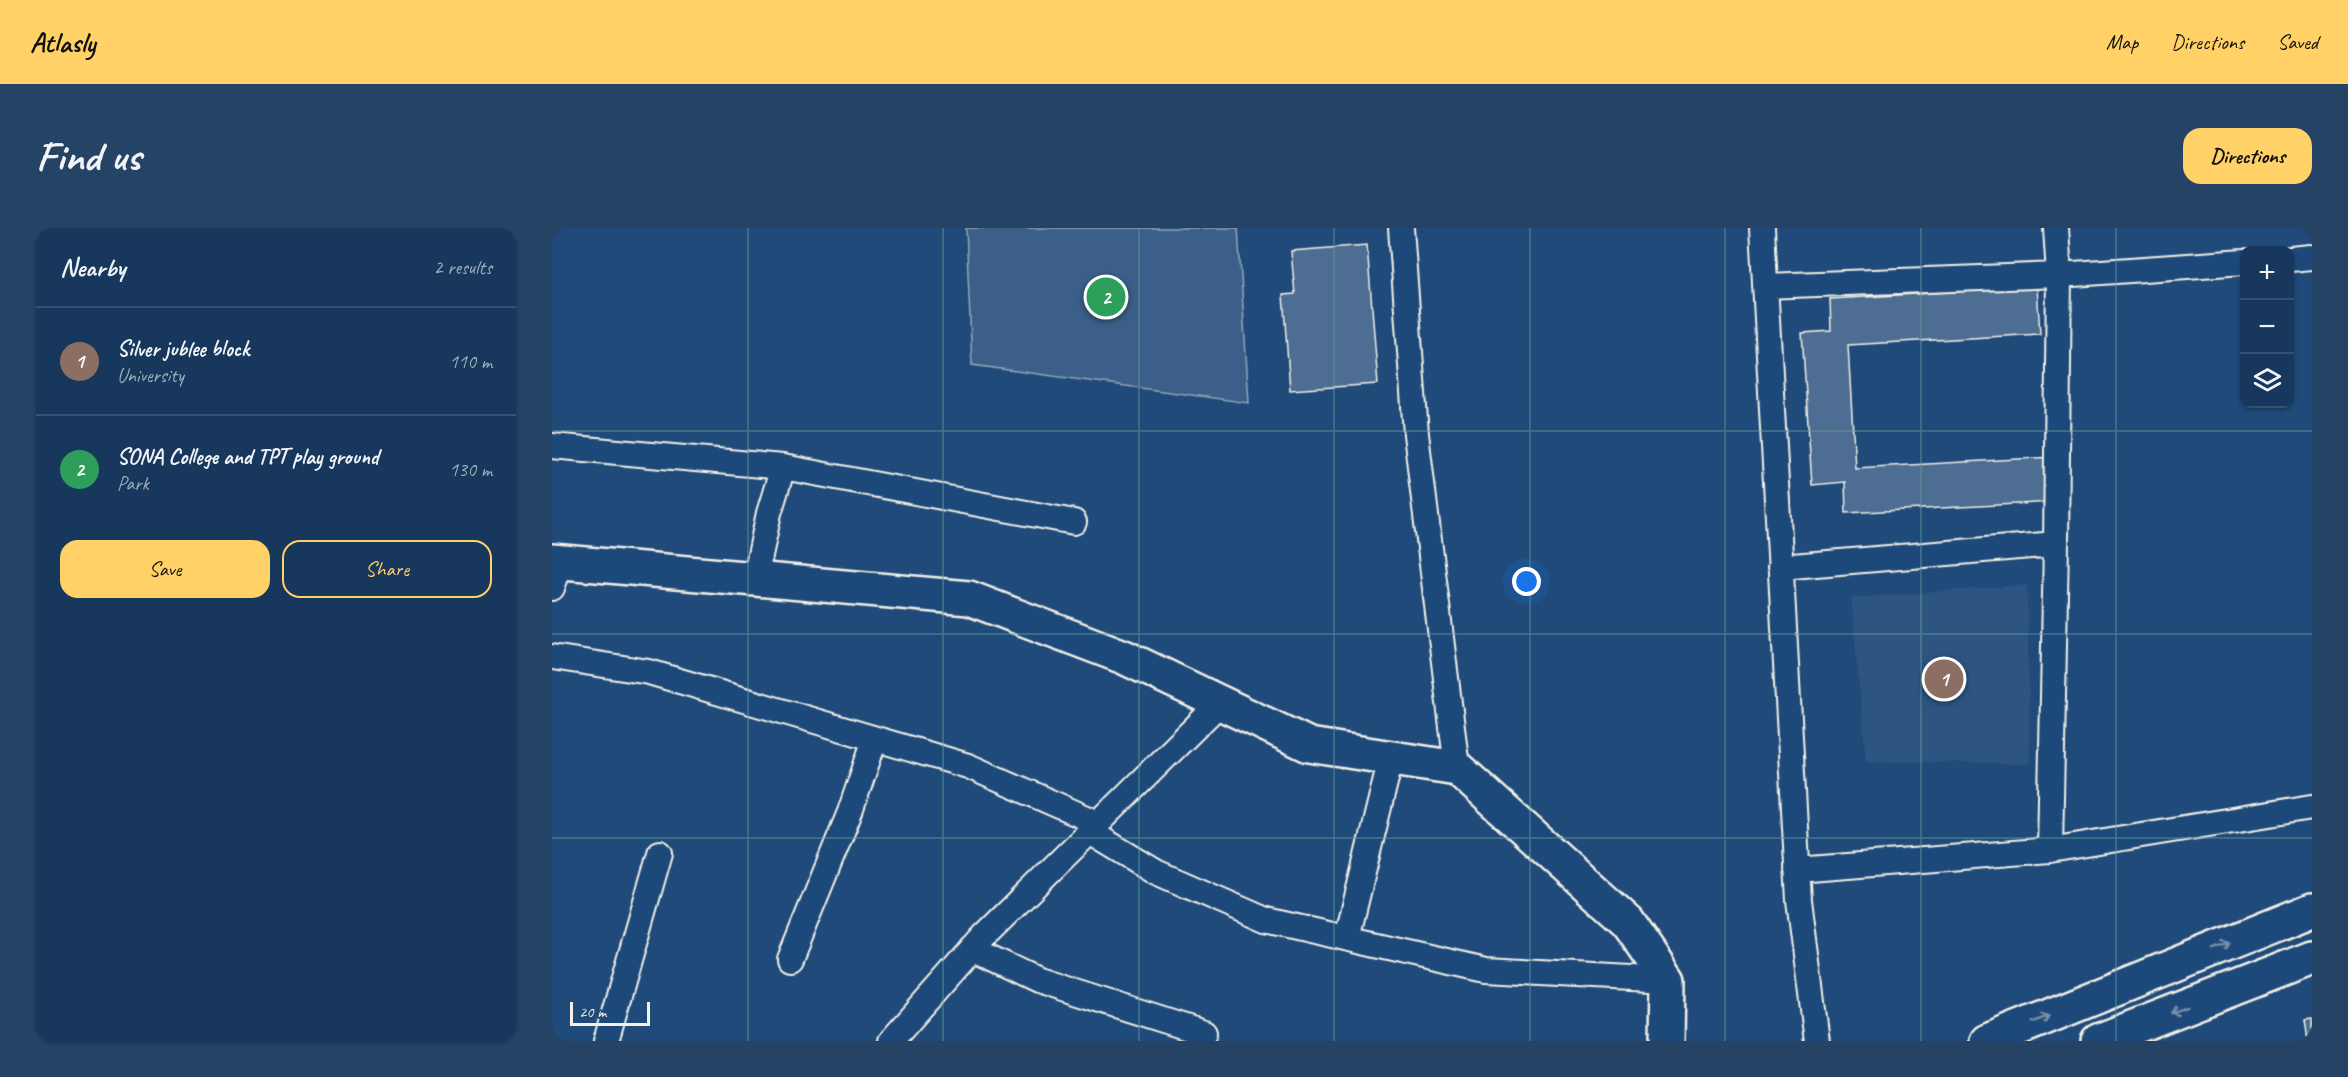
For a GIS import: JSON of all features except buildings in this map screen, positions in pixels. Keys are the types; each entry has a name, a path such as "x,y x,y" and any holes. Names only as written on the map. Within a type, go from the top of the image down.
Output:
{"street":[{"path":"1401,228 1416,434 1457,768"},
{"path":"1762,228 1799,900 1817,1041"},
{"path":"2050,850 2059,275 2056,228"},
{"path":"2294,259 2312,257"},
{"path":"1765,286 2059,275 2240,262"},
{"path":"552,446 783,467 1074,522"},
{"path":"756,579 769,513 783,467"},
{"path":"1780,567 2056,544"},
{"path":"555,570 756,579 969,598 1124,657 1309,746 1457,768 1628,922 1668,981 1667,1041"},
{"path":"552,657 649,672 968,766 1094,827 1156,872 1266,920 1486,970 1668,981"},
{"path":"891,1041 972,949 1220,703"},
{"path":"790,959 850,812 874,739"},
{"path":"1347,938 1391,758"},
{"path":"1797,870 2050,850 2312,807"},
{"path":"606,1041 660,853"},
{"path":"1987,1041 2312,910"},
{"path":"972,949 1037,980 1204,1033"},
{"path":"2098,1041 2312,958"}],"shaded area":[{"path":"966,228 1238,228 1249,403 972,365"},
{"path":"2027,585 2030,764 1866,761 1851,598"}],"place":[{"name":"SONA College and TPT play ground","path":"1106,297"},
{"name":"Silver jublee block","path":"1944,679"}]}
